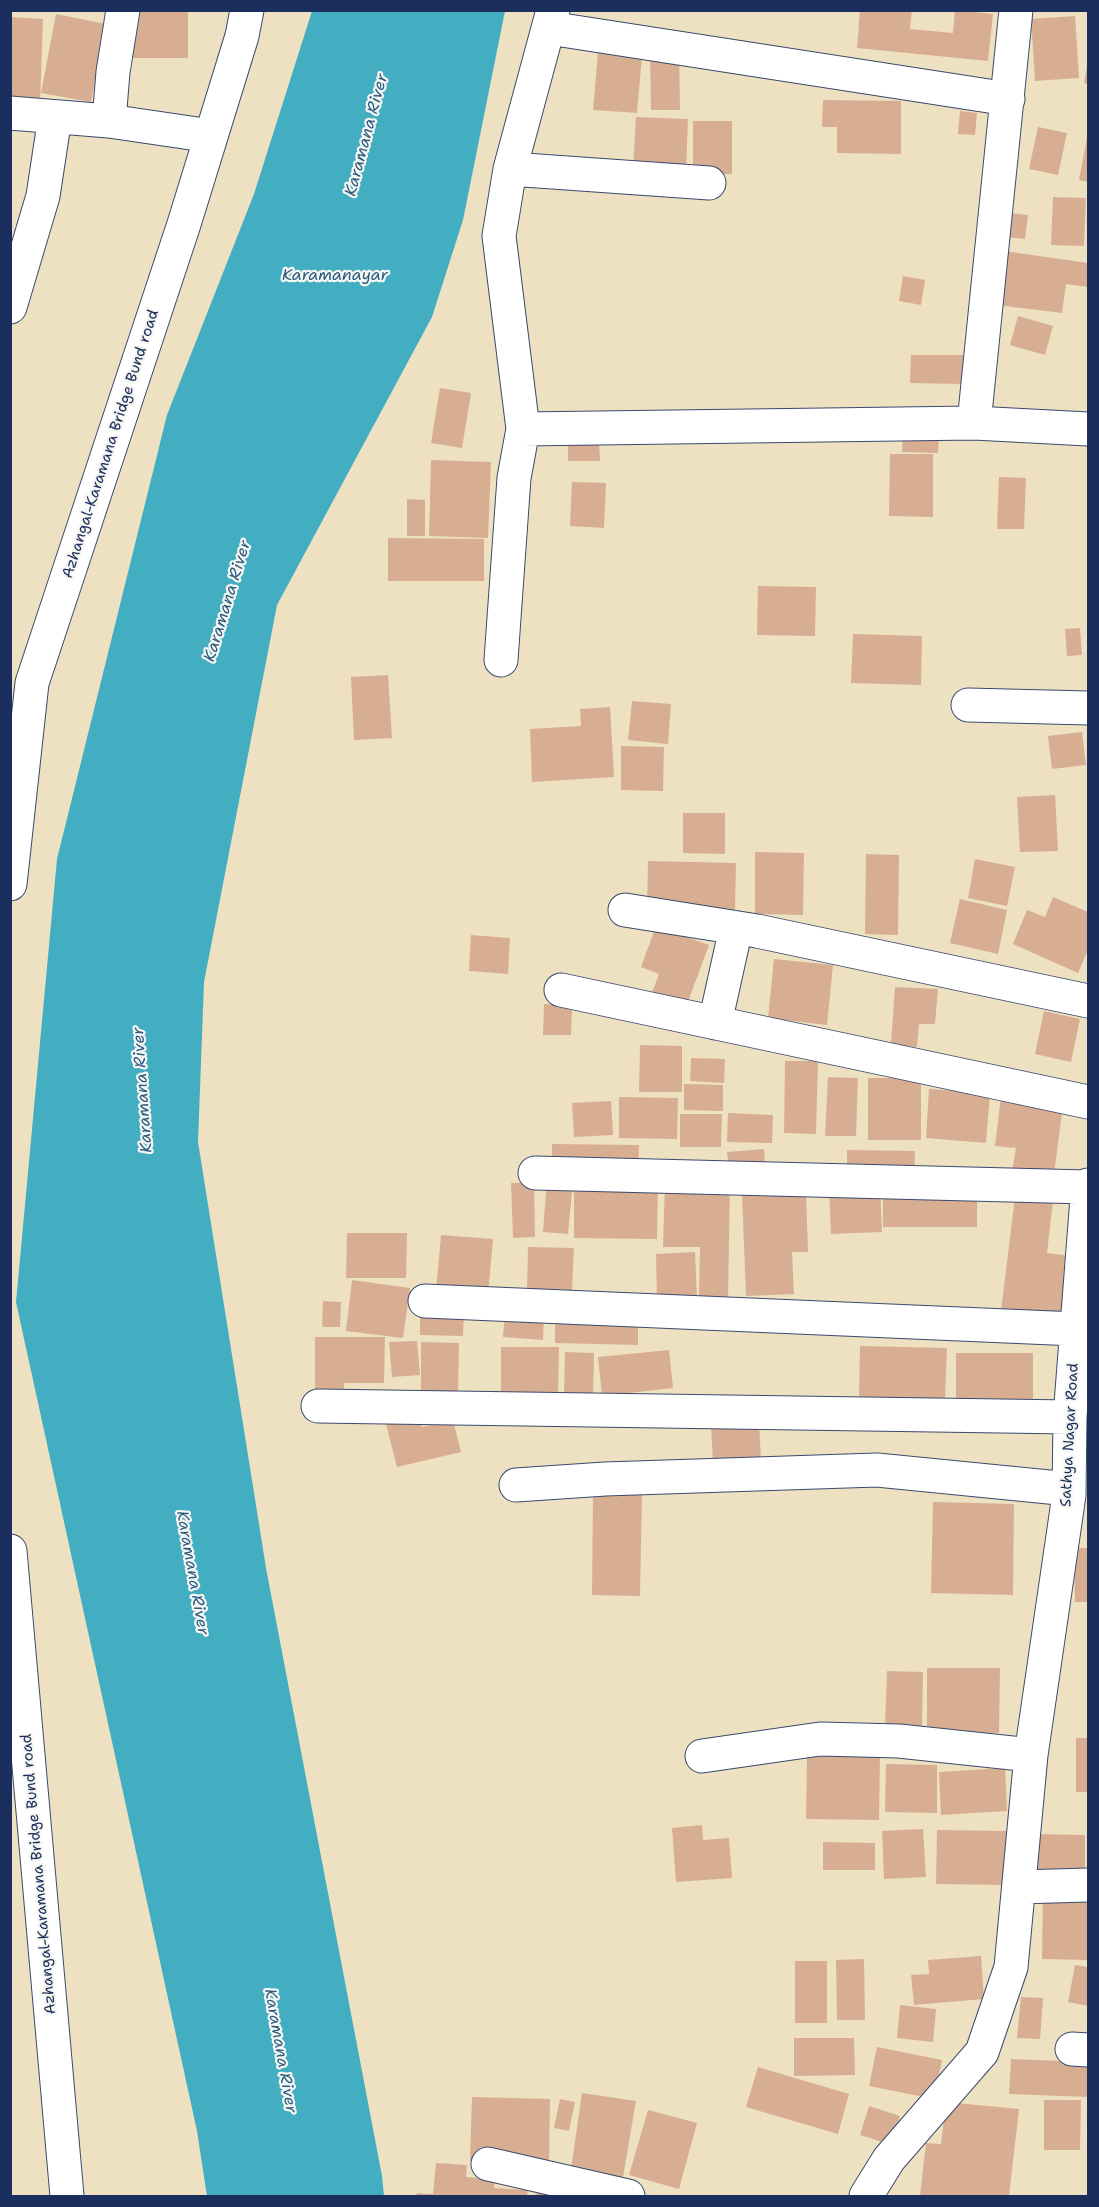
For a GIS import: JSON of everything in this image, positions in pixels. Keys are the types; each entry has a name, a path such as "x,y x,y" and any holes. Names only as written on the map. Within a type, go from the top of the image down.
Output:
{"street":[{"path":"109,121 113,72 123,10"},
{"name":"Azhangal-Karamana Bridge Bund road","path":"10,884 32,683 180,235 242,36 247,10"},
{"path":"974,423 1016,10"},
{"path":"501,660 514,478 523,429 499,236 510,169 551,19 1008,99"},
{"path":"10,113 109,121 211,136"},
{"path":"10,307 43,196 55,117"},
{"path":"510,169 709,183"},
{"path":"523,429 974,423 1089,429"},
{"path":"968,705 1089,708"},
{"path":"626,910 736,928 1089,1001"},
{"path":"715,1023 736,928"},
{"path":"561,990 1089,1102"},
{"path":"535,1173 1088,1186"},
{"name":"Sathya Nagar Road","path":"866,2196 889,2159 982,2052 1011,1967 1031,1755 1069,1489 1070,1417 1088,1186"},
{"path":"425,1301 1076,1329"},
{"path":"318,1406 1070,1417"},
{"path":"516,1485 605,1479 877,1470 1069,1489"},
{"name":"Azhangal-Karamana Bridge Bund road","path":"10,1551 66,2196"},
{"path":"702,1756 820,1739 899,1741 1031,1755"},
{"path":"1019,1887 1089,1885"},
{"path":"488,2164 628,2196"}],"water":[{"name":"Karamanayar","path":"312,11 505,11 463,220 432,317 277,605 204,982 198,1142 266,1568 384,2196 207,2196 197,2131 16,1302 57,859 167,415 254,194"}],"building":[{"path":"129,10 188,10 188,58 128,58"},
{"path":"860,10 912,10 910,29 953,33 955,10 993,14 988,61 857,48"},
{"path":"56,14 106,24 91,102 41,93"},
{"path":"1075,16 1079,78 1035,81 1031,19"},
{"path":"10,17 43,19 40,105 10,104"},
{"path":"650,49 679,49 680,110 651,110"},
{"path":"598,52 642,55 637,113 593,110"},
{"path":"1088,66 1088,84 1084,83"},
{"path":"823,100 901,101 901,154 837,153 837,127 822,127"},
{"path":"960,111 977,113 975,135 958,134"},
{"path":"636,117 688,119 686,172 633,170"},
{"path":"693,121 732,121 732,174 693,174"},
{"path":"1038,127 1067,133 1058,175 1029,169"},
{"path":"1088,137 1088,182 1079,180"},
{"path":"1053,197 1086,198 1084,246 1051,245"},
{"path":"1001,212 1028,215 1025,239 997,236"},
{"path":"1004,251 1088,263 1088,287 1066,284 1062,313 997,305"},
{"path":"903,276 925,280 921,305 899,301"},
{"path":"1018,316 1053,326 1045,355 1010,345"},
{"path":"911,355 964,355 963,384 910,383"},
{"path":"440,388 471,393 462,448 431,443"},
{"path":"903,434 939,434 938,453 902,452"},
{"path":"599,444 600,461 568,461 568,445"},
{"path":"890,454 933,454 933,517 889,516"},
{"path":"431,460 491,462 488,538 429,536"},
{"path":"999,477 1026,478 1024,529 997,529"},
{"path":"572,482 606,483 604,528 570,526"},
{"path":"407,499 425,500 425,536 407,536"},
{"path":"388,538 484,539 484,581 388,581"},
{"path":"758,586 816,587 815,636 757,635"},
{"path":"1080,628 1082,655 1067,656 1065,629"},
{"path":"853,634 922,636 921,685 851,683"},
{"path":"388,675 392,738 354,740 351,677"},
{"path":"632,701 671,704 668,744 628,740"},
{"path":"610,707 614,777 532,782 530,729 581,726 580,709"},
{"path":"1082,732 1086,765 1052,769 1048,736"},
{"path":"621,746 664,747 663,791 621,790"},
{"path":"1055,795 1058,851 1020,852 1017,797"},
{"path":"683,813 725,813 725,854 683,853"},
{"path":"755,852 804,853 803,915 755,914"},
{"path":"866,854 899,855 898,935 865,934"},
{"path":"975,859 1015,867 1007,906 968,898"},
{"path":"648,861 736,863 735,911 647,909"},
{"path":"1053,897 1088,912 1088,950 1078,973 1013,944 1027,910 1045,917"},
{"path":"960,899 1007,910 998,954 950,943"},
{"path":"656,926 709,945 683,1015 648,1003 659,974 641,967"},
{"path":"471,935 510,938 508,974 469,971"},
{"path":"774,959 833,965 827,1025 768,1018"},
{"path":"895,987 938,989 935,1024 919,1024 917,1047 891,1045"},
{"path":"544,1004 572,1005 571,1035 543,1035"},
{"path":"1044,1011 1080,1019 1071,1062 1035,1054"},
{"path":"640,1045 682,1046 682,1092 639,1092"},
{"path":"691,1058 725,1059 724,1083 690,1081"},
{"path":"785,1061 818,1061 816,1134 784,1133"},
{"path":"828,1077 858,1078 856,1136 825,1136"},
{"path":"868,1078 921,1078 921,1140 868,1140"},
{"path":"684,1084 723,1085 723,1111 684,1110"},
{"path":"929,1089 990,1093 986,1143 926,1138"},
{"path":"619,1097 678,1098 677,1139 619,1138"},
{"path":"1001,1097 1063,1105 1053,1182 1011,1177 1016,1148 995,1146"},
{"path":"611,1101 613,1135 574,1137 572,1103"},
{"path":"728,1113 773,1115 772,1143 727,1142"},
{"path":"680,1114 722,1114 721,1147 680,1147"},
{"path":"552,1144 639,1145 638,1174 552,1173"},
{"path":"764,1149 765,1167 729,1170 727,1152"},
{"path":"847,1150 915,1151 914,1180 847,1178"},
{"path":"547,1179 573,1181 568,1234 543,1232"},
{"path":"534,1182 535,1237 513,1238 511,1183"},
{"path":"574,1182 658,1183 657,1239 574,1238"},
{"path":"665,1183 730,1184 728,1299 699,1298 700,1247 663,1247"},
{"path":"880,1184 882,1232 831,1234 829,1186"},
{"path":"883,1192 977,1192 977,1227 883,1227"},
{"path":"806,1193 808,1252 792,1252 794,1294 746,1296 742,1194"},
{"path":"1015,1197 1053,1201 1047,1253 1071,1256 1064,1318 1001,1311"},
{"path":"347,1233 407,1233 406,1278 346,1278"},
{"path":"441,1235 493,1239 488,1295 436,1290"},
{"path":"528,1247 574,1248 572,1290 527,1289"},
{"path":"695,1252 697,1299 657,1301 656,1254"},
{"path":"352,1280 410,1288 403,1338 346,1331"},
{"path":"323,1301 341,1302 340,1327 322,1327"},
{"path":"420,1310 464,1311 463,1336 420,1335"},
{"path":"505,1312 544,1315 543,1340 503,1337"},
{"path":"555,1319 638,1321 638,1345 555,1343"},
{"path":"315,1337 385,1337 384,1383 344,1383 344,1390 315,1390"},
{"path":"417,1341 420,1375 392,1377 389,1342"},
{"path":"421,1342 459,1343 458,1394 421,1393"},
{"path":"860,1346 947,1348 945,1399 859,1398"},
{"path":"501,1347 559,1347 558,1397 501,1396"},
{"path":"669,1350 673,1388 602,1396 598,1357"},
{"path":"565,1352 594,1353 593,1395 564,1394"},
{"path":"956,1353 1033,1353 1033,1402 956,1402"},
{"path":"419,1417 422,1427 453,1420 461,1452 397,1467 386,1424"},
{"path":"759,1422 761,1460 713,1462 711,1424"},
{"path":"593,1492 642,1493 640,1596 592,1595"},
{"path":"933,1502 1014,1504 1013,1595 931,1593"},
{"path":"1074,1548 1088,1548 1088,1602 1075,1602"},
{"path":"927,1668 1000,1668 999,1733 927,1732"},
{"path":"887,1671 923,1672 922,1726 885,1725"},
{"path":"1076,1738 1088,1738 1088,1792 1076,1792"},
{"path":"807,1755 880,1756 879,1820 806,1819"},
{"path":"886,1764 937,1765 937,1813 885,1812"},
{"path":"1005,1768 1007,1811 941,1815 939,1772"},
{"path":"702,1825 703,1840 729,1838 732,1878 676,1882 672,1828"},
{"path":"923,1829 926,1877 884,1879 882,1831"},
{"path":"937,1830 1006,1831 1005,1885 936,1884"},
{"path":"1031,1834 1085,1835 1085,1881 1031,1881"},
{"path":"823,1842 875,1843 875,1870 823,1870"},
{"path":"1043,1889 1088,1890 1088,1960 1042,1959"},
{"path":"981,1956 984,1999 914,2005 911,1975 929,1974 928,1960"},
{"path":"864,1959 865,2020 837,2020 836,1960"},
{"path":"795,1961 827,1961 827,2023 795,2023"},
{"path":"1075,1965 1088,1967 1088,2006 1068,2002"},
{"path":"1021,1997 1043,1998 1040,2039 1017,2038"},
{"path":"900,2005 936,2009 933,2042 897,2038"},
{"path":"794,2038 854,2038 855,2075 794,2076"},
{"path":"877,2047 942,2060 934,2099 869,2086"},
{"path":"1011,2059 1088,2062 1088,2097 1009,2094"},
{"path":"758,2067 849,2094 838,2134 746,2107"},
{"path":"582,2093 636,2101 623,2177 571,2169"},
{"path":"472,2097 550,2099 549,2163 470,2161"},
{"path":"560,2099 575,2102 569,2131 554,2128"},
{"path":"1044,2100 1081,2100 1080,2150 1044,2150"},
{"path":"946,2102 1019,2109 1009,2196 920,2196 926,2143 941,2144"},
{"path":"869,2106 900,2116 892,2145 860,2135"},
{"path":"648,2110 697,2123 679,2189 629,2175"},
{"path":"436,2163 467,2165 466,2177 495,2179 494,2188 528,2190 527,2196 416,2196 417,2193 433,2194"},
{"path":"537,2191 561,2196 536,2196"}],"water label":[{"name":"Karamana River","path":"367,135"},
{"name":"Karamana River","path":"228,601"},
{"name":"Karamana River","path":"143,1090"},
{"name":"Karamana River","path":"192,1573"},
{"name":"Karamana River","path":"280,2051"}]}
